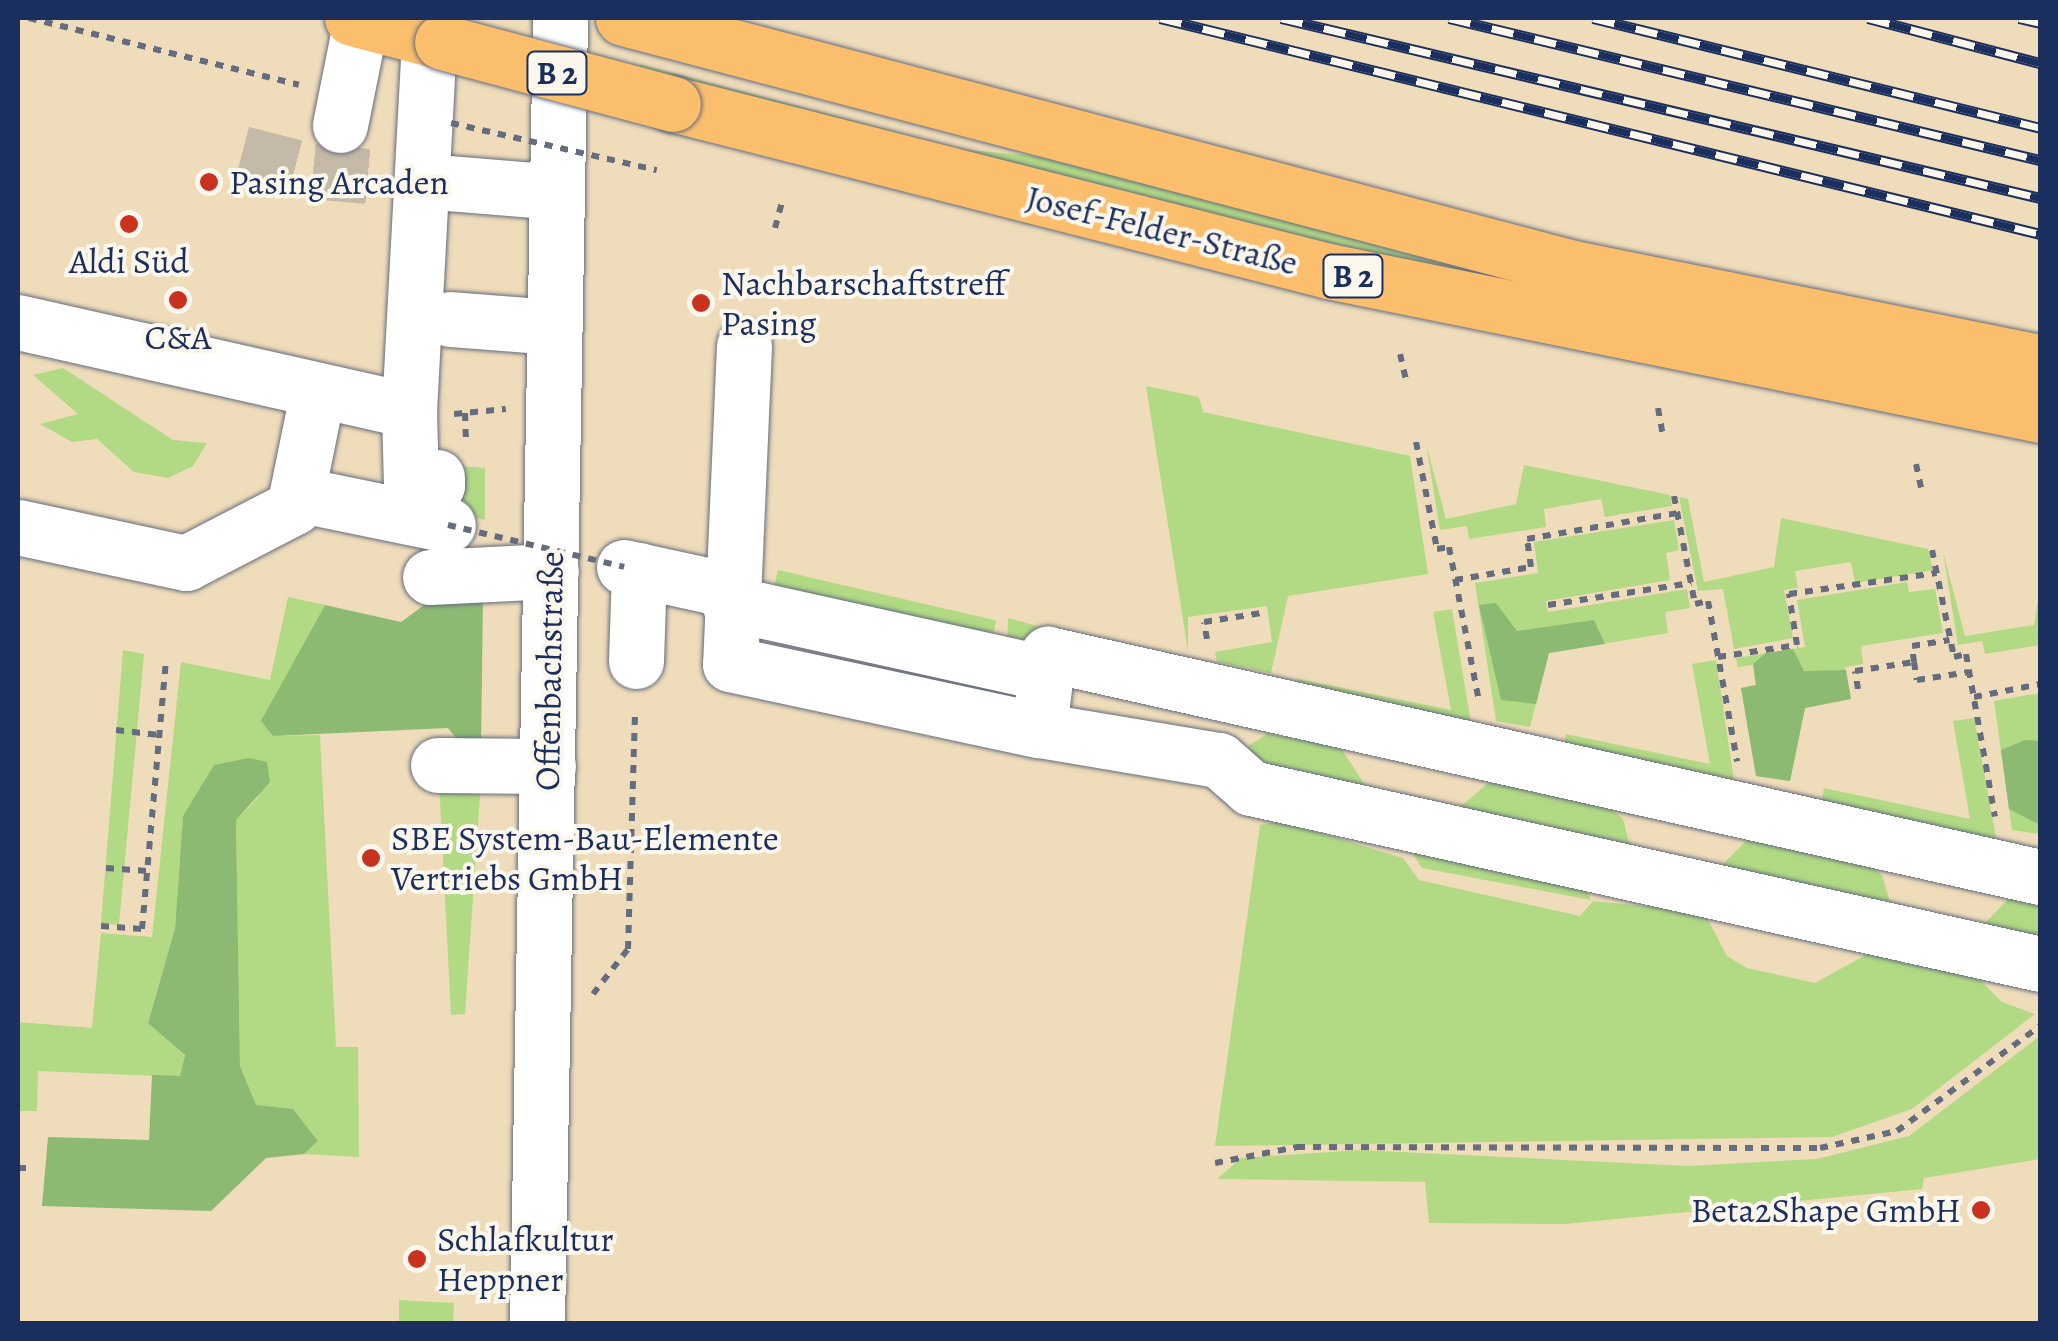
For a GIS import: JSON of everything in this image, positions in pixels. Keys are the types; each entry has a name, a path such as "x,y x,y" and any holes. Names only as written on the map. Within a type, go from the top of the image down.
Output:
{"main road":[{"name":"Josef-Felder-Straße","path":"358,18 673,104 1328,270 2040,415"},
{"name":"Josef-Felder-Straße","path":"623,18 1573,268 2040,362"}],"street":[{"path":"343,111 358,18"},
{"name":"Offenbachstraße","path":"536,1324 560,18"},
{"path":"429,518 411,486 435,40"},
{"path":"448,184 557,192"},
{"path":"450,318 554,327"},
{"path":"18,322 318,390 418,405"},
{"path":"744,346 729,596 730,664 1039,730 1219,760 1251,788 2040,964"},
{"path":"296,500 318,390"},
{"path":"18,528 185,570 296,500 429,518 551,571"},
{"path":"636,661 632,568 729,596 1045,673"},
{"path":"1039,730 1048,654 1212,675 1390,730 1485,735 1654,790 1743,791 2002,858 1981,951"},
{"path":"1212,675 1219,760"},
{"path":"1390,730 1404,823"},
{"path":"438,765 548,766"},
{"path":"1654,790 1668,882"}],"path":[{"path":"29,18 343,111"},
{"path":"451,123 657,170"},
{"path":"775,228 782,202"},
{"path":"1400,354 1406,381"},
{"path":"418,405 553,406"},
{"path":"1658,408 1664,435"},
{"path":"1416,442 1436,549 1449,547 1485,735"},
{"path":"1916,464 1921,488"},
{"path":"1674,496 1695,604 1708,601 1743,791"},
{"path":"1455,580 1534,566 1526,539 1678,513"},
{"path":"429,518 632,568"},
{"path":"1932,550 1950,640 1969,672 2002,858"},
{"path":"1718,657 1797,644 1790,594 1937,573"},
{"path":"1548,605 1691,583"},
{"path":"1212,675 1204,622 1261,613"},
{"path":"1950,640 1912,646 1917,680 1969,672"},
{"path":"101,926 142,929 166,660"},
{"path":"589,999 628,948 636,661"},
{"path":"1858,689 1855,671 1914,662"},
{"path":"1974,697 2040,684"},
{"path":"116,730 159,736"},
{"path":"106,868 148,871"},
{"path":"1215,1164 1297,1147 1820,1148 1897,1131 2040,1026"},
{"path":"18,1168 34,1168"}],"green space":[{"path":"640,64 960,149 1056,158 1555,286 1387,263 640,73"},
{"path":"63,368 173,440 207,443 193,466 168,478 134,472 97,439 72,442 40,424 78,414 33,375"},
{"path":"1146,386 1199,397 1203,412 1410,456 1428,574 1288,596 1271,673 1217,662 1215,652 1272,642 1267,606 1188,617 1188,651"},
{"path":"1426,444 1446,519 1516,504 1524,465 1670,495 1672,506 1605,517 1601,499 1544,509 1546,527 1469,539 1467,526 1440,530"},
{"path":"445,465 485,468 485,520 446,511"},
{"path":"1679,497 1688,499 1704,582 1774,567 1781,518 1928,549 1933,570 1855,583 1851,562 1795,571 1798,588 1784,590 1793,638 1734,649 1723,589 1698,591"},
{"path":"1674,520 1679,550 1666,553 1670,580 1546,601 1548,612 1687,589 1690,608 1665,612 1668,633 1549,653 1530,727 1496,721 1475,583 1538,573 1534,542"},
{"path":"1943,552 1965,636 2034,625 2040,588 2040,645 1985,654 1982,641 1958,645"},
{"path":"778,570 996,620 987,659 769,609"},
{"path":"1907,582 1909,592 1935,589 1943,633 1861,646 1863,664 1845,667 1851,699 1805,708 1790,781 1756,776 1741,688 1756,685 1753,665 1738,667 1736,658 1805,647 1797,600"},
{"path":"288,597 325,605 262,721 273,736 320,735 336,1047 358,1047 359,1157 304,1154 318,1141 293,1109 256,1106 240,1066 236,820 259,796 183,816 175,928 148,1022 185,1055 180,1077 38,1071 37,1111 18,1111 18,1022 92,1028 101,933 152,937 181,662 270,680"},
{"path":"483,598 481,748 465,749 448,728 273,736 261,721 325,605 401,622 431,600"},
{"path":"1496,603 1517,631 1594,620 1605,644 1549,653 1536,704 1501,700 1479,605"},
{"path":"1452,609 1472,729 1295,692 1298,679 1451,710 1433,612"},
{"path":"1008,618 1049,629 1007,652"},
{"path":"1793,649 1804,671 1846,670 1851,699 1805,708 1790,781 1756,776 1741,688 1756,685 1753,664 1766,653"},
{"path":"123,650 144,654 119,925 101,923"},
{"path":"1716,660 1735,787 1564,750 1566,734 1710,764 1692,664"},
{"path":"2040,693 2040,834 2012,830 1994,701"},
{"path":"1974,718 1997,843 1821,806 1824,788 1970,819 1953,721"},
{"path":"1268,733 1341,748 1366,787 1233,756"},
{"path":"2025,740 2040,741 2040,825 2009,809 2001,750"},
{"path":"249,758 267,762 270,782 236,820 240,1066 256,1105 293,1109 318,1141 304,1154 266,1158 211,1211 42,1206 48,1137 149,1140 152,1075 180,1076 185,1055 148,1023 175,928 183,816 214,765"},
{"path":"439,781 481,781 465,1014 451,1015"},
{"path":"1489,782 1606,805 1623,819 1630,846 1459,808"},
{"path":"1281,821 1403,858 1419,880 1580,916 1593,901 1704,912 1727,956 1747,968 1815,983 1869,953 1976,976 2002,1002 2035,1014 1912,1109 1832,1137 1215,1146 1260,825"},
{"path":"1749,838 1865,861 1882,875 1890,902 1719,868"},
{"path":"1406,843 1581,878 1591,900 1422,868"},
{"path":"2012,895 2040,900 2040,942 1983,925"},
{"path":"2040,1036 2040,1159 1924,1178 1922,1189 1565,1224 1429,1223 1425,1182 1217,1179 1241,1158 1359,1150 1688,1166 1817,1159 1909,1136"},
{"path":"399,1300 454,1303 453,1322 399,1323"}],"tunnel":[{"path":"242,153 313,171 448,183"}],"railway":[{"path":"1160,18 2040,234"},
{"path":"1281,18 2040,198"},
{"path":"1449,18 2040,160"},
{"path":"1593,18 2040,128"},
{"path":"1868,18 2040,63"},
{"path":"2019,18 2040,23"}],"place":[{"name":"Pasing Arcaden","path":"209,182"},
{"name":"Aldi Süd","path":"129,224"},
{"name":"C&A","path":"178,300"},
{"name":"Nachbarschaftstreff Pasing","path":"701,303"},
{"name":"SBE System-Bau-Elemente Vertriebs GmbH","path":"371,858"},
{"name":"Beta2Shape GmbH","path":"1981,1210"},
{"name":"Schlafkultur Heppner","path":"417,1259"}]}
